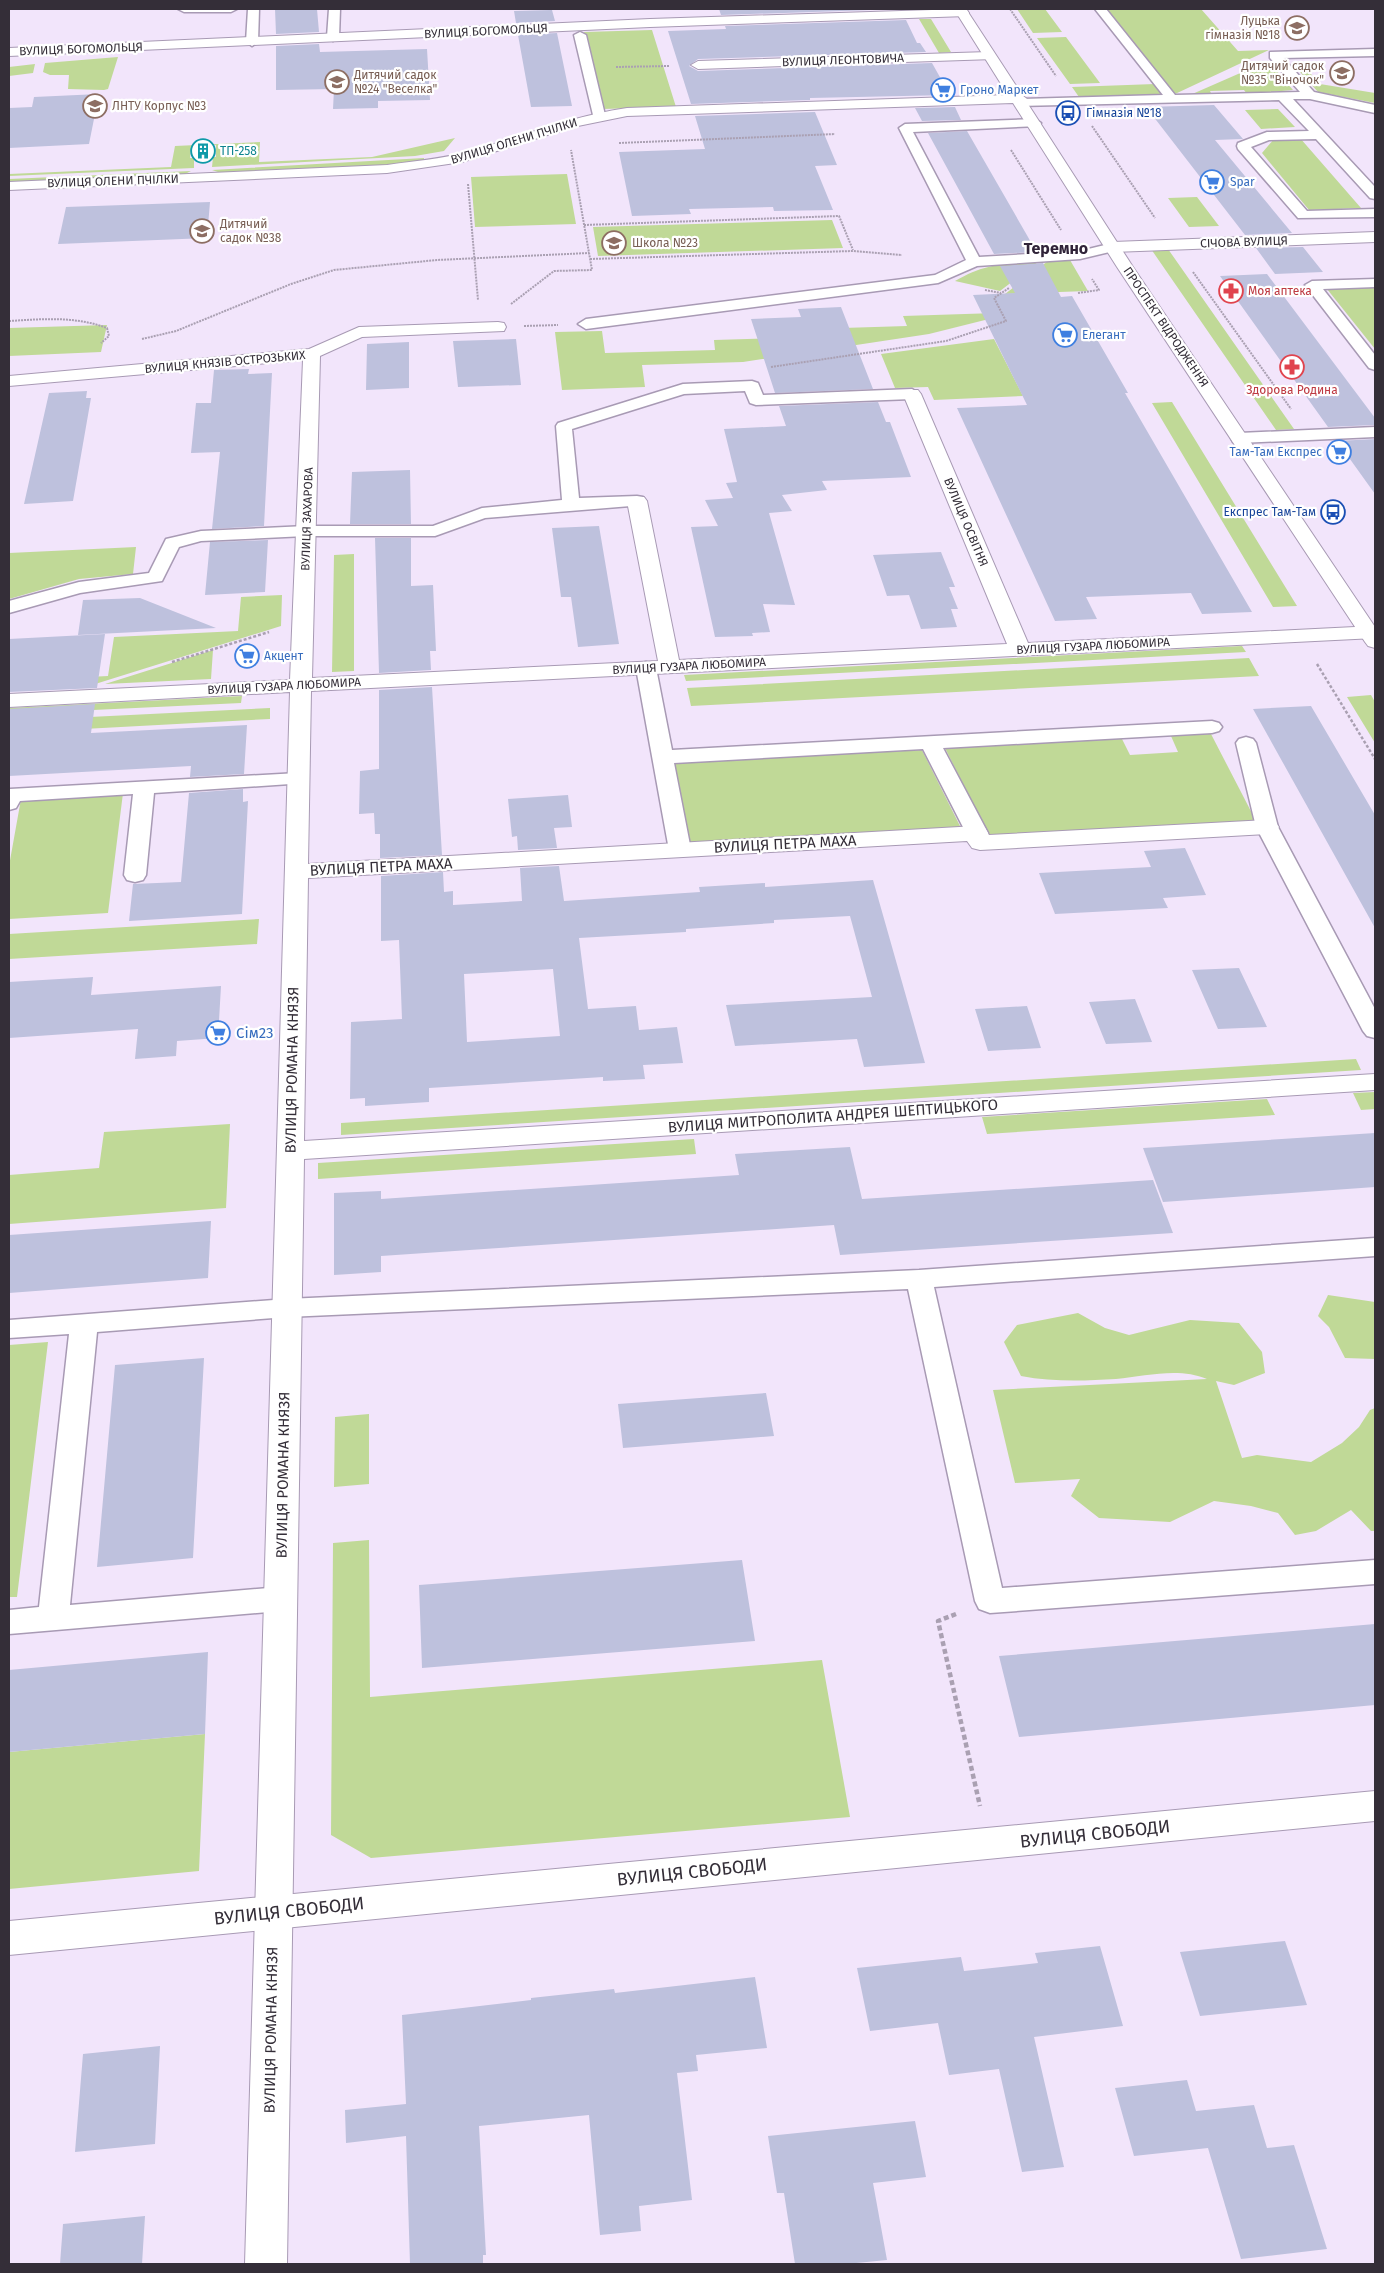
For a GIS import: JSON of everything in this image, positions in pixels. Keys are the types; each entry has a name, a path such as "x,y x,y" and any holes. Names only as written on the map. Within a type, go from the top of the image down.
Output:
{"street":[{"name":"ВУЛИЦЯ БОГОМОЛЬЦЯ","path":"9,52 961,11"},
{"name":"ПРОСПЕКТ ВІДРОДЖЕННЯ","path":"961,11 989,56 1021,101 1113,247 1373,636"},
{"name":"ВУЛИЦЯ ЛЕОНТОВИЧА","path":"698,65 989,56"},
{"name":"ВУЛИЦЯ ОЛЕНИ ПЧІЛКИ","path":"9,186 387,169 441,162 472,155 599,115 637,112 1021,101"},
{"name":"СІЧОВА ВУЛИЦЯ","path":"1113,247 1375,237"},
{"name":"ВУЛИЦЯ КНЯЗІВ ОСТРОЗЬКИХ","path":"10,385 312,354 359,332 498,327"},
{"name":"ВУЛИЦЯ ЗАХАРОВА","path":"300,685 312,354"},
{"name":"ВУЛИЦЯ ОСВІТНЯ","path":"912,394 1020,650"},
{"path":"637,501 670,667"},
{"name":"ВУЛИЦЯ ГУЗАРА ЛЮБОМИРА","path":"9,700 1300,636 1373,636"},
{"name":"ВУЛИЦЯ РОМАНА КНЯЗЯ","path":"266,2264 300,685"},
{"path":"977,833 980,843 1267,827"},
{"name":"ВУЛИЦЯ ПЕТРА МАХА","path":"296,872 977,833"},
{"name":"ВУЛИЦЯ МИТРОПОЛИТА АНДРЕЯ ШЕПТИЦЬКОГО","path":"290,1151 1375,1082"},
{"name":"ВУЛИЦЯ СВОБОДИ","path":"9,1938 1375,1806"}],"lane":[{"path":"184,9 231,9"},
{"path":"252,9 252,42"},
{"path":"333,37 334,9"},
{"path":"1100,9 1172,99"},
{"path":"580,35 599,115"},
{"path":"1310,95 1274,56 1375,52"},
{"path":"1021,101 1075,102 1310,95 1375,110"},
{"path":"1284,96 1375,195"},
{"path":"974,262 905,128 1035,123"},
{"path":"1319,134 1267,136 1243,146 1303,215 1375,213"},
{"path":"586,324 938,279 974,262 1077,255 1113,247"},
{"path":"1375,282 1312,285 1375,365"},
{"path":"571,504 564,426 683,389 752,386 756,400 912,394"},
{"path":"1240,438 1375,432"},
{"path":"9,607 79,588 156,577 172,543 201,536 306,531 435,531 482,513 571,504 637,501"},
{"path":"646,668 680,850"},
{"path":"663,757 1212,727"},
{"path":"930,743 977,833"},
{"path":"1246,743 1267,827 1375,1031"},
{"path":"9,804 10,795 298,779"},
{"path":"134,875 144,787"},
{"path":"9,1329 287,1308 918,1279 1375,1247"},
{"path":"918,1279 990,1601 1375,1572"},
{"path":"52,1618 84,1323"},
{"path":"9,1622 280,1599"}],"path":[{"path":"1010,9 1310,435"},
{"path":"588,68 698,65"},
{"path":"995,125 1098,290 1078,293"},
{"path":"647,142 774,137"},
{"path":"498,327 498,315 554,271 592,270 570,144"},
{"path":"468,184 481,328"},
{"path":"584,225 839,216 853,251"},
{"path":"590,260 853,251 910,256"},
{"path":"141,340 176,330 291,284 334,270 474,257 589,253"},
{"path":"770,368 790,363 946,341 1006,321 994,298"},
{"path":"9,321 76,319 94,322 106,328 110,336 98,345"},
{"path":"171,662 303,621"},
{"path":"1300,636 1375,759"},
{"path":"989,1844 938,1621 990,1601"}],"green space":[{"path":"1017,9 1045,9 1062,32 1033,33"},
{"path":"1107,9 1201,9 1238,51 1269,50 1175,94"},
{"path":"919,19 931,19 951,52 939,53"},
{"path":"652,30 676,107 602,109 584,32"},
{"path":"1066,37 1100,83 1070,84 1037,38"},
{"path":"118,57 108,89 104,90 68,89 69,75 50,75 43,72 45,63"},
{"path":"1299,61 1320,84 1375,93 1375,103 1318,92 1292,63"},
{"path":"35,64 33,73 9,76 9,67"},
{"path":"1254,67 1275,69 1293,90 1247,94 1244,90 1210,91 1212,95 1190,95"},
{"path":"1155,84 1164,95 1079,97 1072,87"},
{"path":"1278,109 1295,127 1261,129 1245,110"},
{"path":"455,138 444,151 415,156 212,167 213,157 216,157 216,145 191,146 190,158 194,158 194,168 9,176 9,174 171,167 175,146 260,142 259,162 372,157"},
{"path":"1300,138 1361,208 1309,210 1262,153 1274,139"},
{"path":"424,158 424,161 373,167 224,174 212,170"},
{"path":"191,171 183,175 9,182 9,179"},
{"path":"567,174 576,224 475,227 471,177"},
{"path":"1197,197 1219,226 1189,227 1168,198"},
{"path":"832,220 843,248 598,256 593,227"},
{"path":"1151,249 1168,249 1294,429 1276,430"},
{"path":"1070,260 1088,291 1005,294 1048,261"},
{"path":"1038,262 1000,291 955,281 986,268 1005,264"},
{"path":"1375,287 1375,349 1327,289"},
{"path":"996,313 997,317 929,334 743,362 642,365 645,387 562,390 555,332 602,331 605,353 715,350 714,340 812,337 810,329 907,326 903,316"},
{"path":"107,325 101,352 9,356 9,328"},
{"path":"994,339 1023,396 934,400 928,387 895,388 881,354"},
{"path":"1172,402 1297,606 1273,607 1152,403"},
{"path":"136,547 133,574 79,579 9,599 9,553"},
{"path":"354,554 354,671 332,672 334,555"},
{"path":"282,595 281,626 92,685 9,689 9,681 108,676 114,637 238,631 241,597"},
{"path":"1242,646 1246,652 686,681 684,675"},
{"path":"213,650 211,679 105,684"},
{"path":"1249,658 1259,676 691,706 687,688"},
{"path":"1371,695 1375,702 1375,743 1347,697"},
{"path":"242,696 241,703 9,714 9,708"},
{"path":"270,708 270,719 9,733 9,721"},
{"path":"1211,734 1256,821 989,837 945,748 1122,739 1130,755 1178,752 1171,736"},
{"path":"922,750 961,828 690,844 674,763"},
{"path":"123,793 108,913 9,919 9,866 21,799"},
{"path":"259,919 257,944 9,959 9,934"},
{"path":"1356,1059 1361,1070 341,1135 341,1123"},
{"path":"1375,1092 1375,1109 1361,1110 1353,1093"},
{"path":"1267,1099 1275,1115 987,1134 982,1117"},
{"path":"230,1124 226,1208 9,1224 9,1175 99,1168 104,1132"},
{"path":"694,1139 696,1154 318,1179 318,1163"},
{"path":"1328,1295 1375,1302 1375,1359 1345,1358 1329,1327 1318,1316"},
{"path":"1078,1313 1105,1328 1129,1335 1190,1320 1239,1323 1262,1352 1265,1373 1234,1385 1216,1381 1242,1458 1257,1455 1311,1462 1342,1443 1359,1427 1370,1410 1375,1408 1375,1531 1371,1531 1351,1510 1316,1531 1295,1535 1278,1513 1251,1506 1214,1501 1170,1522 1099,1518 1071,1496 1080,1479 1015,1483 993,1390 1207,1379 1196,1375 1174,1373 1080,1381 1021,1376 1004,1342 1017,1325"},
{"path":"48,1342 17,1597 9,1597 9,1345"},
{"path":"369,1414 369,1484 334,1487 335,1417"},
{"path":"369,1540 370,1697 822,1660 850,1817 371,1858 331,1835 333,1543"},
{"path":"205,1734 199,1871 9,1889 9,1752"}],"building":[{"path":"275,9 317,9 319,32 276,34"},
{"path":"719,9 900,9 721,15"},
{"path":"552,10 555,21 516,23 514,11"},
{"path":"906,20 917,43 920,43 926,52 698,59 689,66 698,71 932,63 950,95 810,98 810,100 691,104 668,31 726,29 725,26"},
{"path":"557,33 572,106 531,107 518,35"},
{"path":"319,44 320,52 427,49 430,100 378,101 378,108 333,109 334,89 276,90 276,46"},
{"path":"99,94 89,144 9,148 9,108 32,107 34,97"},
{"path":"1214,105 1243,139 1215,140 1292,233 1245,235 1146,107"},
{"path":"955,107 961,120 922,121 915,108"},
{"path":"815,112 837,165 815,166 833,210 774,211 773,207 689,209 691,214 632,216 619,152 705,149 695,116"},
{"path":"967,131 1036,252 994,254 928,133"},
{"path":"210,202 207,238 58,244 66,207"},
{"path":"1303,247 1323,272 1275,274 1256,248"},
{"path":"1043,263 1061,297 1072,296 1128,393 1125,393 1252,612 1202,614 1191,593 1086,597 1097,619 1055,621 957,408 1027,405 973,295 1015,293 1000,266"},
{"path":"1267,274 1375,418 1375,425 1328,427 1220,276"},
{"path":"841,307 873,389 775,393 751,319 801,317 798,309"},
{"path":"516,339 521,385 458,387 453,341"},
{"path":"409,342 409,388 366,390 367,344"},
{"path":"249,369 248,374 272,373 264,526 212,529 220,452 191,453 196,403 211,403 214,370"},
{"path":"87,391 86,398 91,398 73,501 24,504 49,393"},
{"path":"878,402 886,422 890,422 911,477 822,481 827,490 782,495 792,511 769,513 795,605 763,604 770,632 752,633 753,636 715,637 691,527 718,526 705,500 733,498 726,483 737,482 724,429 786,426 779,406"},
{"path":"1375,439 1375,494 1337,441"},
{"path":"410,470 411,524 350,524 352,472"},
{"path":"599,526 619,644 578,647 571,597 561,597 552,528"},
{"path":"375,538 411,538 411,586 433,585 436,651 430,651 431,670 379,673"},
{"path":"268,540 265,592 205,595 210,542"},
{"path":"941,552 955,587 949,587 958,609 951,609 957,627 921,629 909,595 887,596 873,555"},
{"path":"140,598 216,628 78,635 83,600"},
{"path":"105,634 97,688 9,692 9,639"},
{"path":"432,687 442,855 380,858 380,834 375,834 374,813 359,814 360,771 379,769 379,690"},
{"path":"95,704 91,733 247,725 244,774 190,777 191,766 9,776 9,709"},
{"path":"1311,706 1375,815 1375,928 1253,709"},
{"path":"243,789 243,802 248,801 242,914 129,921 133,884 181,882 189,793"},
{"path":"568,795 572,827 554,828 557,848 518,850 517,836 512,837 508,799"},
{"path":"1185,848 1206,895 1163,898 1168,908 1055,914 1039,873 1151,867 1144,851"},
{"path":"559,866 564,901 700,892 699,887 765,883 765,887 873,880 925,1063 864,1067 857,1039 735,1046 726,1005 872,997 850,916 774,920 774,923 686,929 686,932 579,938 588,1009 636,1006 639,1030 677,1027 683,1063 643,1065 645,1079 603,1081 603,1077 429,1088 429,1102 365,1106 365,1098 350,1099 351,1022 402,1019 399,940 381,941 381,876 443,872 444,892 453,891 453,905 522,901 520,868","holes":["553,969 560,1036 467,1042 464,974"]},
{"path":"1239,968 1267,1027 1218,1029 1192,970"},
{"path":"93,977 91,995 221,986 218,1038 177,1041 176,1056 135,1059 138,1029 9,1038 9,982"},
{"path":"1135,999 1152,1042 1106,1044 1089,1002"},
{"path":"1027,1006 1041,1048 988,1051 975,1009"},
{"path":"1375,1133 1375,1187 1163,1202 1143,1148"},
{"path":"850,1147 862,1199 1153,1180 1173,1233 840,1255 834,1225 381,1256 381,1272 334,1275 334,1193 381,1191 381,1199 739,1175 735,1154"},
{"path":"211,1221 208,1278 9,1293 9,1235"},
{"path":"204,1358 193,1558 97,1567 115,1365"},
{"path":"766,1393 774,1436 623,1448 618,1404"},
{"path":"742,1560 755,1641 422,1668 419,1585"},
{"path":"1375,1624 1375,1705 1019,1737 999,1656"},
{"path":"208,1652 205,1734 9,1752 9,1670"},
{"path":"1285,1941 1307,2005 1200,2016 1180,1952"},
{"path":"1100,1946 1123,2026 1034,2037 1064,2167 1022,2172 999,2069 949,2075 938,2023 870,2031 857,1968 961,1957 964,1971 1038,1963 1035,1953"},
{"path":"755,1977 767,2048 696,2055 698,2071 677,2073 692,2200 639,2206 641,2231 600,2235 589,2115 479,2126 486,2255 483,2255 483,2264 410,2264 406,2136 346,2143 345,2110 406,2104 402,2015 614,1989 615,1993"},
{"path":"160,2046 155,2144 75,2152 83,2054"},
{"path":"1187,2080 1196,2111 1254,2105 1267,2148 1294,2145 1327,2249 1241,2259 1208,2148 1134,2156 1115,2088"},
{"path":"915,2121 926,2177 873,2183 887,2260 846,2264 795,2264 784,2193 777,2193 768,2136"},
{"path":"145,2216 142,2264 60,2264 63,2224"}],"place":[{"name":"Луцька гімназія №18","path":"1297,28"},
{"name":"Дитячий садок №35 \"Віночок\"","path":"1342,73"},
{"name":"Дитячий садок №24 \"Веселка\"","path":"337,82"},
{"name":"Гроно Маркет","path":"943,90"},
{"name":"ЛНТУ Корпус №3","path":"95,106"},
{"name":"Гімназія №18","path":"1068,113"},
{"name":"ТП-258","path":"203,151"},
{"name":"Spar","path":"1212,182"},
{"name":"Дитячий садок №38","path":"202,231"},
{"name":"Школа №23","path":"614,243"},
{"name":"Моя аптека","path":"1231,291"},
{"name":"Елегант","path":"1065,335"},
{"name":"Здорова Родина","path":"1292,367"},
{"name":"Там-Там Експрес","path":"1339,452"},
{"name":"Експрес Там-Там","path":"1333,512"},
{"name":"Акцент","path":"247,656"},
{"name":"Сім23","path":"218,1033"}],"district":[{"name":"Теремно","path":"1056,248"}]}
